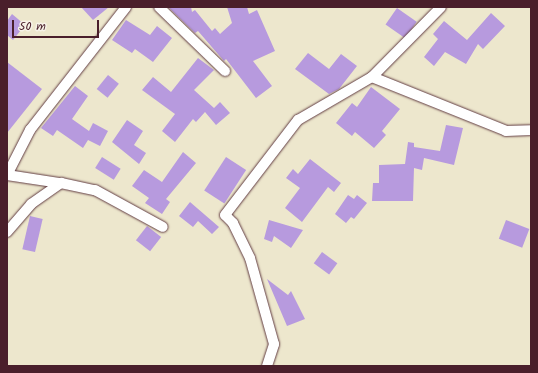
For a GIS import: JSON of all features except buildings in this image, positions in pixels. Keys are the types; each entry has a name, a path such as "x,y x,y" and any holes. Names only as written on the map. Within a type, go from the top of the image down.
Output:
{"street":[{"path":"126,7 30,130 7,175 95,190 163,227"},
{"path":"159,7 225,72"},
{"path":"267,366 274,344 250,258 233,222 225,215 298,120 372,77 441,7"},
{"path":"372,77 506,131 531,130"},
{"path":"7,232 31,204 61,183"}]}
